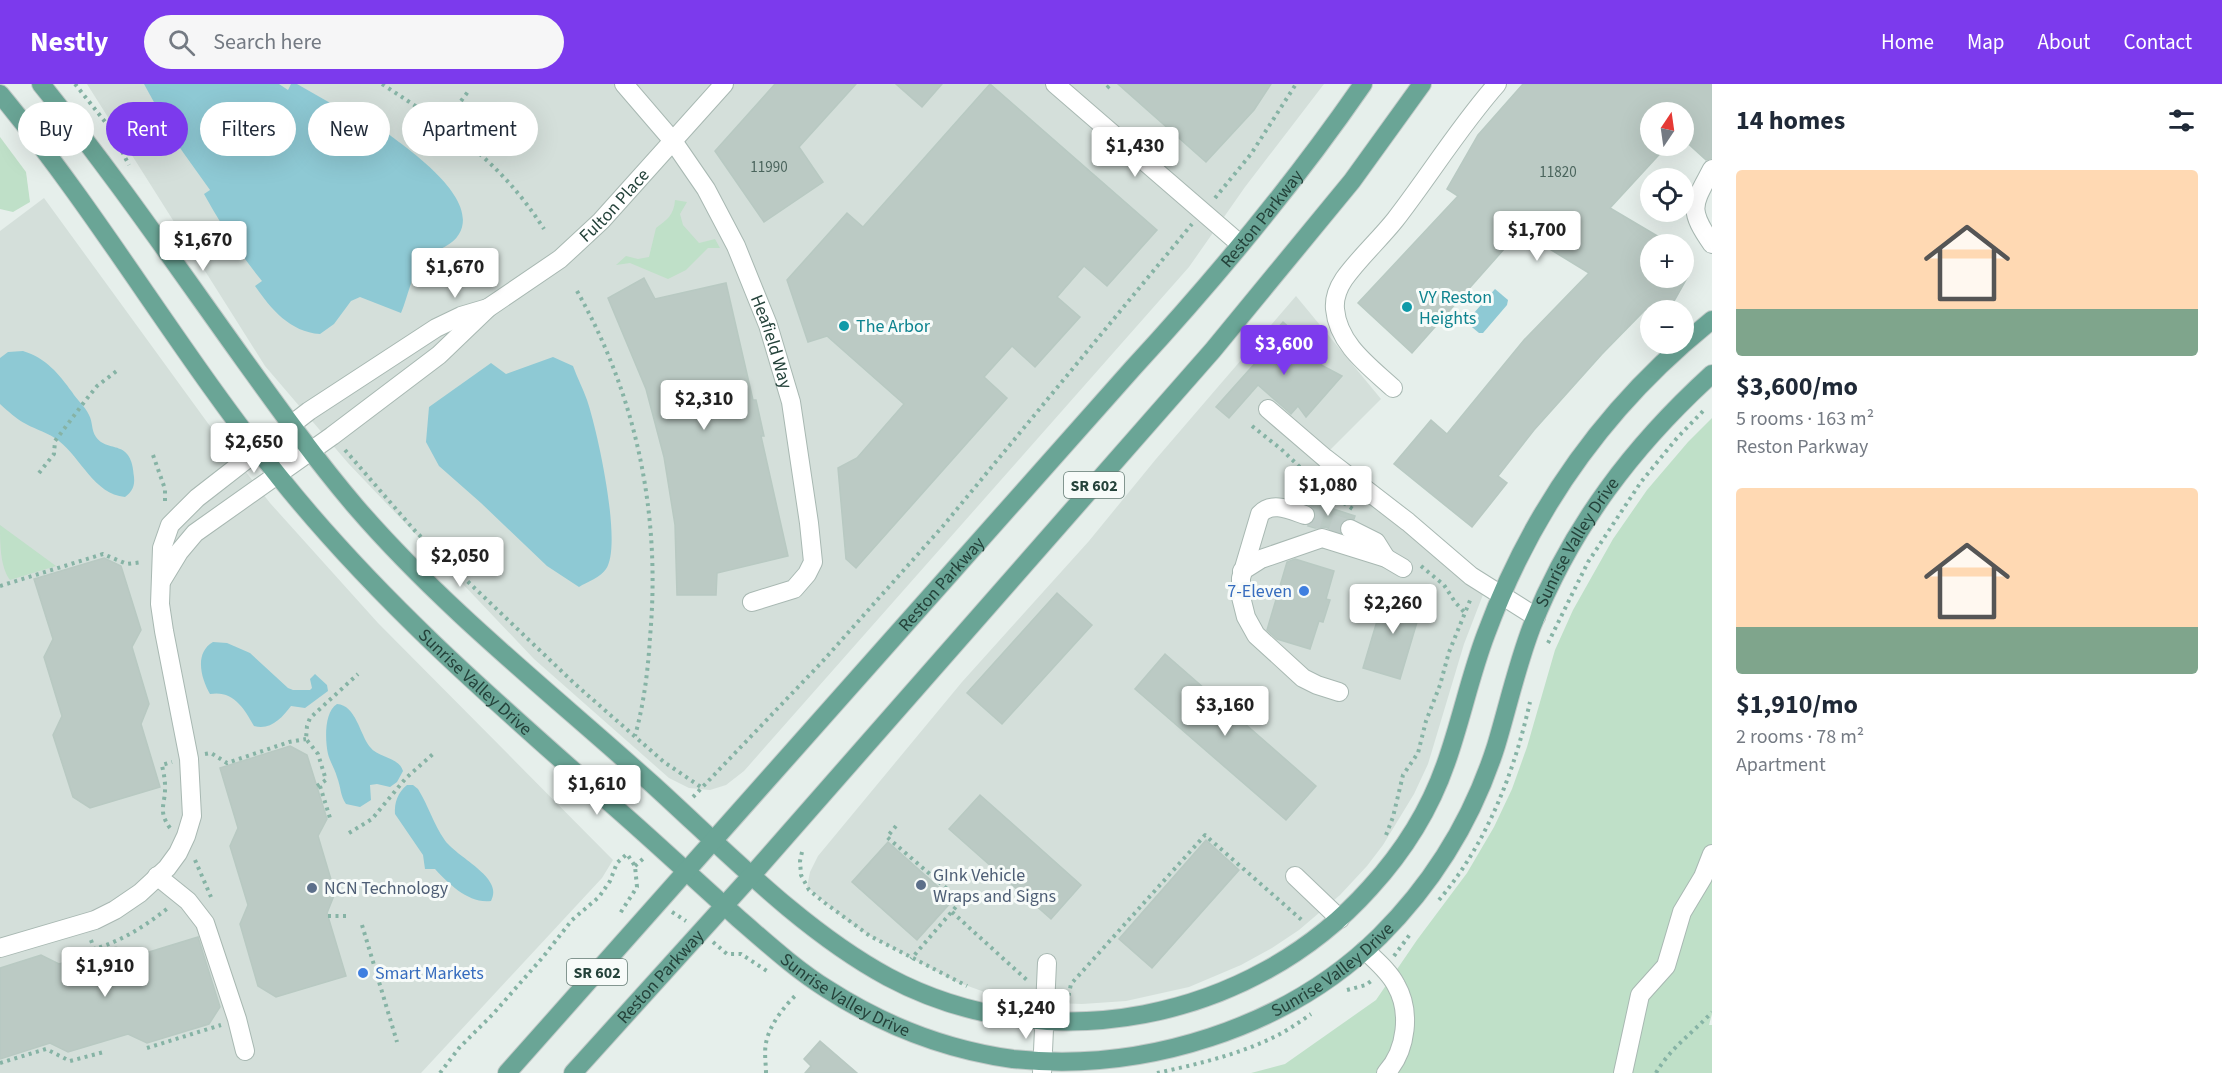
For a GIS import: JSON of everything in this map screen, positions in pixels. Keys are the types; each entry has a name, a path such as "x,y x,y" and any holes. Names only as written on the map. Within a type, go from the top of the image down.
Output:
{"main road":[{"name":"Sunrise Valley Drive","path":"40,84 99,159 311,451 362,514 432,587 752,875 835,944 903,985 963,1006 1001,1015 1082,1021 1128,1017 1194,1003 1239,985 1301,949 1333,912 1368,891 1390,864 1430,802 1444,770 1480,649 1516,563 1547,505 1598,432 1650,374 1712,320"},
{"name":"Reston Parkway","path":"507,1073 1187,309 1330,132 1364,84"},
{"name":"Reston Parkway","path":"573,1073 752,875 1213,350 1352,182 1422,84"},
{"name":"Sunrise Valley Drive","path":"0,94 90,212 141,287 277,475 346,555 417,629 491,698 724,905 809,977 863,1011 893,1025 945,1044 1042,1067 1128,1058 1168,1051 1223,1034 1264,1017 1297,999 1365,950 1415,897 1443,859 1468,817 1488,769 1517,670 1536,617 1566,555 1618,475 1647,438 1712,375"}],"street":[{"name":"Heafield Way","path":"624,84 673,141 706,189 736,246 768,325 791,402 813,562 807,574 794,589 752,602"},
{"name":"Fulton Place","path":"162,581 179,552 195,533 311,451 439,355 488,308 560,259 588,235 724,84"},
{"path":"1055,84 1240,244"},
{"path":"1394,388 1343,338 1335,310 1338,291 1345,278 1395,221 1461,129 1497,84"},
{"path":"1711,178 1700,189 1694,210 1712,244"},
{"name":"Fulton Place","path":"0,948 102,917 128,902 158,876 178,853 186,836 192,816 189,759 160,604 164,541 170,525 197,498 290,424 436,328 488,308"},
{"path":"1268,409 1325,458 1408,522 1461,568 1536,617"},
{"path":"1305,515 1280,508 1263,511 1257,519 1242,571 1241,597 1246,616 1256,635 1309,682 1339,692"},
{"path":"1350,529 1376,542 1386,558"},
{"path":"1242,571 1261,559 1322,538 1386,558 1403,568"},
{"path":"1623,1073 1640,995 1666,966 1682,912 1703,877 1712,854"},
{"path":"158,876 188,901 207,928 237,1019 244,1051"},
{"path":"1295,876 1333,912"},
{"path":"1365,950 1396,984 1403,1001 1404,1038 1399,1052 1386,1073"},
{"path":"1042,1067 1047,963"}],"path":[{"path":"382,84 409,102"},
{"path":"1107,88 1111,84"},
{"path":"1217,195 1251,154 1296,84"},
{"path":"460,102 470,89"},
{"path":"481,156 496,168 524,199 544,229"},
{"path":"351,456 416,532 575,684 664,762 700,787 713,777 850,632 943,526 1186,231"},
{"path":"577,291 617,375 630,413 646,481 651,518 653,578 651,625 645,692 635,736"},
{"path":"39,473 54,454 55,441 85,401 97,386 118,370"},
{"path":"1546,646 1588,562 1641,482 1677,438 1712,402"},
{"path":"153,455 165,489 164,511"},
{"path":"0,586 103,554 132,565 143,562 144,554"},
{"path":"1383,840 1393,817 1402,776 1418,753 1449,652 1465,613"},
{"path":"330,818 318,786 326,780 322,762 306,739 306,726 310,718 358,674"},
{"path":"1432,908 1462,869 1492,817 1514,765 1524,734 1532,695"},
{"path":"227,763 306,739"},
{"path":"349,833 372,819 406,778 433,754"},
{"path":"164,820 161,808 165,785 162,765 175,761"},
{"path":"896,826 887,837 961,901 911,959"},
{"path":"1067,1004 1071,984 1205,835 1305,923 1333,912"},
{"path":"802,852 801,875 809,890 870,936 911,959 968,986"},
{"path":"440,1073 459,1048 499,1007 572,920 599,897 610,881 617,862 627,854 635,866"},
{"path":"85,923 94,949 138,930 169,907 179,909 206,885 195,858"},
{"path":"952,912 1031,984 1046,987 1071,984"},
{"path":"328,916 350,916"},
{"path":"362,924 397,1042"},
{"path":"1385,970 1415,928"},
{"path":"741,954 773,976"},
{"path":"766,1073 765,1044 786,1005 797,994 789,988"},
{"path":"1656,1073 1671,1051 1712,1012"},
{"path":"147,1048 225,1023"},
{"path":"0,1063 46,1049 70,1061 104,1052"}],"shaded area":[{"path":"87,84 1324,84 1245,187 1189,267 744,771 726,785 710,790 689,788 669,778 534,659 348,463 265,366 132,156 188,156 188,102 106,102 106,114"},
{"path":"44,198 207,422 270,503 378,623 613,860 602,878 421,1073 0,1073 0,231"},
{"path":"1296,296 1381,399 1323,457 1484,592 1464,644 1428,764 1414,794 1383,845 1340,895 1299,930 1272,948 1241,965 1189,987 1126,1001 1082,1004 1022,1002 990,994 957,982 870,936 846,920 807,887 810,872 818,856 962,682 1089,541"}],"green space":[{"path":"0,137 26,172 30,202 13,212 0,209"},
{"path":"675,200 687,202 680,214 683,225 699,243 715,239 720,248 708,248 686,270 668,279 630,263 616,265 626,256 638,259 649,257 656,228 669,217"},
{"path":"1712,418 1712,1014 1709,1025 1712,1025 1712,1073 1251,1073 1285,1064 1376,1000 1467,873 1494,827 1512,789 1527,747 1555,650 1573,610 1613,539 1647,490"},
{"path":"0,525 56,566 10,580 2,562"}],"water":[{"path":"144,84 279,84 288,90 291,84 297,84 328,102 308,102 308,156 390,156 390,135 402,144 402,156 417,156 452,191 460,206 463,220 459,234 456,239 426,258 418,267 401,313 360,297 351,301 334,324 320,334 299,329 282,318 255,286 262,281 238,250 204,194 210,190 186,156 188,156 188,102 154,102"},
{"path":"1495,289 1508,300 1507,305 1483,333 1479,333 1466,322"},
{"path":"23,351 45,362 62,379 87,412 93,432 101,442 119,448 129,456 134,483 131,491 125,497 114,494 96,482 59,441 22,422 0,404 0,358 8,352"},
{"path":"553,357 573,366 587,400 597,435 607,486 612,537 610,556 604,572 579,587 547,566 439,466 426,442 429,407 491,363 506,374"},
{"path":"213,642 227,643 250,653 288,688 310,690 312,688 310,679 315,674 327,685 328,691 305,708 291,706 280,719 270,725 254,726 237,702 225,695 210,694 207,688 202,673 201,659 207,647"},
{"path":"337,704 349,709 370,747 393,760 401,766 403,771 397,782 390,787 370,785 371,800 360,807 346,804 328,754 326,734 328,720"},
{"path":"407,785 413,785 418,789 444,839 477,868 491,884 493,892 491,901 467,896 453,887 435,869 425,869 423,855 395,814 397,798"}],"building":[{"path":"775,84 856,84 799,147 823,182 764,222 715,151"},
{"path":"896,84 942,84 922,107"},
{"name":"The Arbor","path":"990,84 1157,230 1107,286 1084,266 1057,297 1080,317 1035,367 1012,346 984,377 1007,398 856,568 846,559 838,468 857,458 904,404 827,336 808,342 787,280 847,213 863,227"},
{"path":"1118,84 1271,84 1254,110 1206,162"},
{"name":"VY Reston Heights","path":"1523,84 1712,84 1712,158 1706,160 1694,149 1694,102 1640,102 1640,156 1658,156 1647,168 1640,168 1640,175 1610,208 1654,234 1640,234 1640,288 1681,288 1675,300 1640,300 1640,315 1534,430 1498,476 1507,483 1472,527 1394,464 1431,420 1447,434 1524,340 1589,273 1520,231 1412,353 1358,303 1458,196 1447,189 1478,135"},
{"path":"644,278 655,299 726,283 753,400 756,400 764,436 761,436 788,556 717,573 716,595 677,595 675,525 664,457 646,389 608,298"},
{"path":"1283,322 1300,337 1296,342 1323,366 1342,376 1306,417 1298,406 1291,414 1258,385 1229,418 1216,407 1266,351 1261,347"},
{"path":"1309,501 1355,516 1354,519 1343,520 1339,532 1325,527 1308,526 1315,519 1316,513 1314,508 1308,504"},
{"path":"104,558 121,566 141,630 132,647 149,704 141,724 160,787 90,808 73,797 53,735 62,716 44,657 53,639 34,579"},
{"path":"1295,559 1334,571 1326,599 1330,600 1323,622 1319,621 1310,649 1277,639 1267,630 1287,562"},
{"path":"1386,591 1423,602 1400,679 1363,668"},
{"path":"1057,593 1092,625 1002,724 967,693"},
{"path":"1165,654 1316,786 1286,820 1135,689"},
{"path":"290,746 307,755 327,819 318,836 335,893 327,913 346,976 276,997 258,986 240,924 248,905 230,846 238,828 220,768"},
{"path":"980,795 1081,885 1051,919 949,829"},
{"path":"1206,840 1239,870 1152,968 1119,939"},
{"path":"888,842 953,900 917,940 852,882"},
{"path":"198,937 220,1007 209,1024 147,1043 128,1034 68,1052 50,1043 0,1059 0,968 41,955 59,964 116,947 136,956"},
{"path":"820,1041 857,1073 805,1073 811,1066 804,1059"}],"tunnel":[{"path":"1305,515 1350,529"}],"place":[{"name":"VY Reston Heights","path":"1407,307"},
{"name":"The Arbor","path":"844,326"},
{"name":"7-Eleven","path":"1304,591"},
{"name":"GInk Vehicle Wraps and Signs","path":"921,885"},
{"name":"NCN Technology","path":"312,888"},
{"name":"Smart Markets","path":"363,973"}]}
